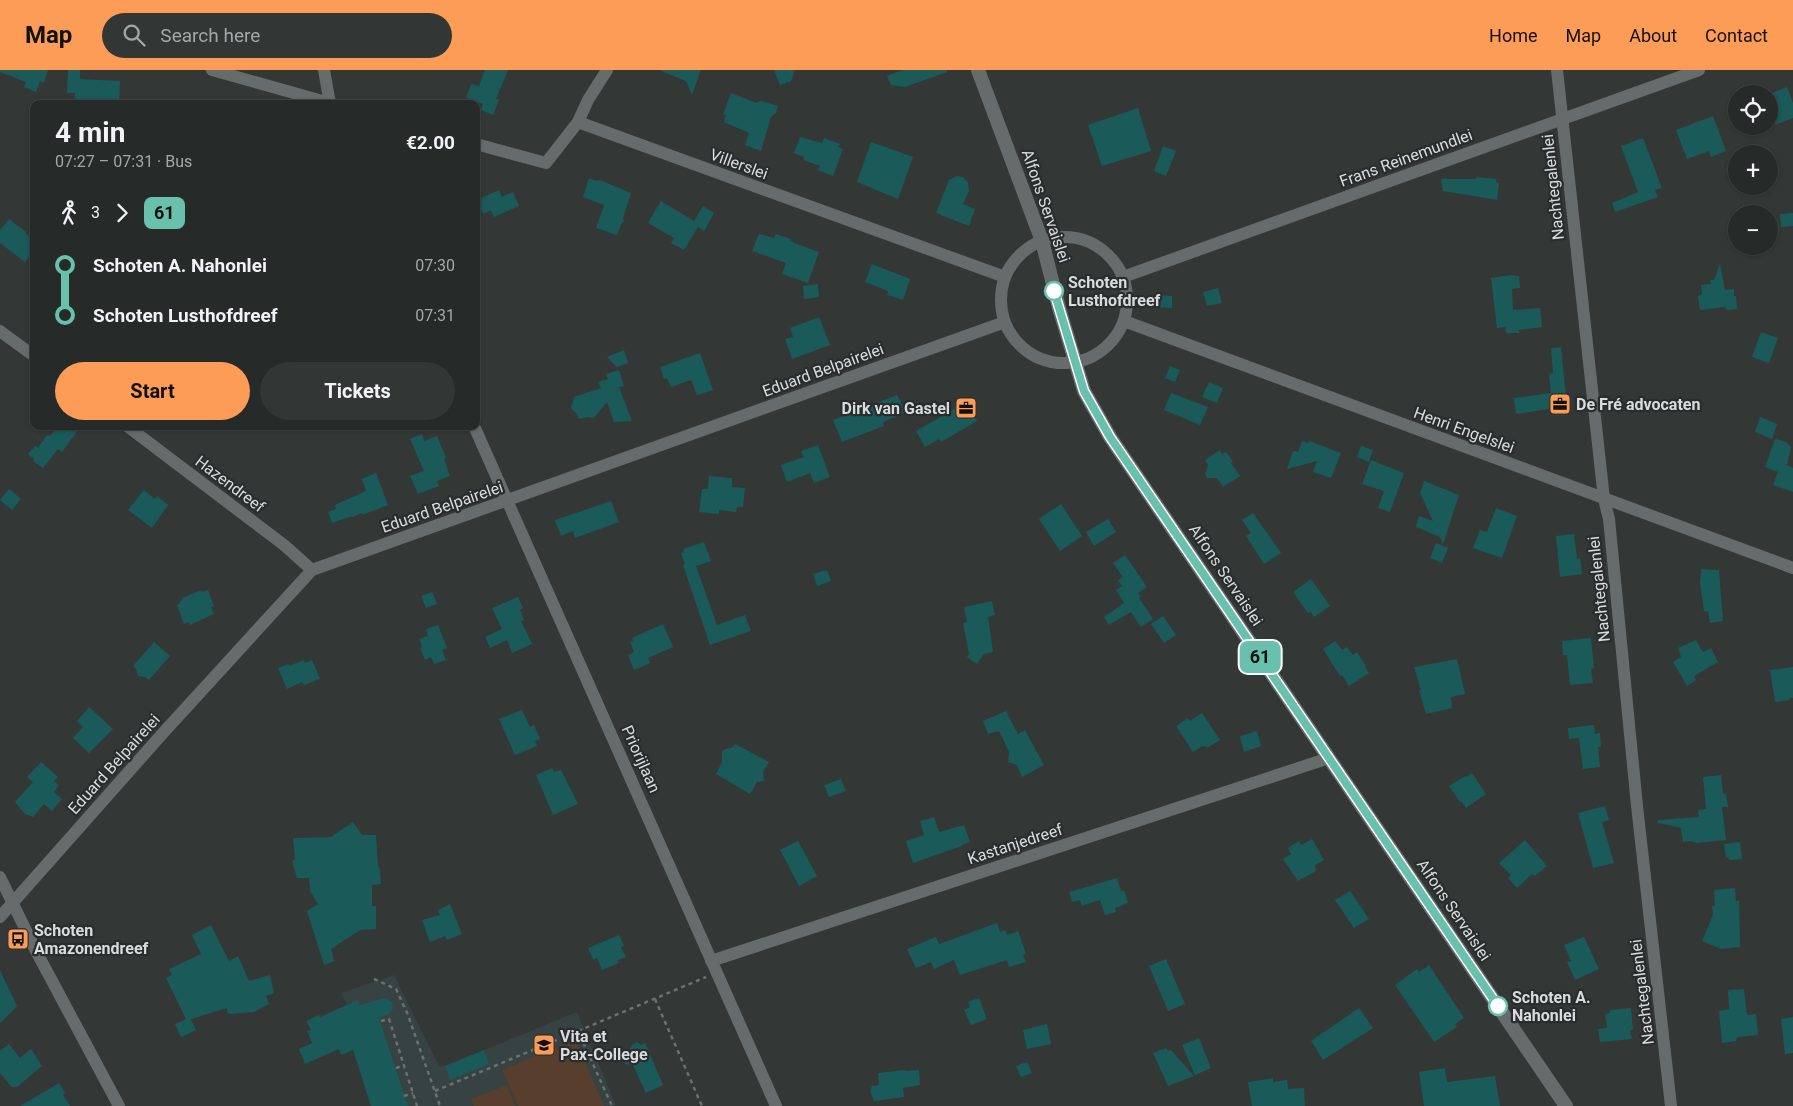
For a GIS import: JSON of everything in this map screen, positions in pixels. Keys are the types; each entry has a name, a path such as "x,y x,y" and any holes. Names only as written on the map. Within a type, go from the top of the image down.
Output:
{"street":[{"path":"212,70 320,100"},
{"path":"324,70 330,100"},
{"path":"480,145 546,163 578,122 588,100 607,70"},
{"name":"Alfons Servaislei","path":"978,70 1042,241 1059,308 1084,391 1110,437 1566,1106"},
{"name":"Nachtegalenlei","path":"1557,70 1604,499 1609,519 1638,816 1671,1106"},
{"name":"Frans Reinemundlei","path":"1123,277 1699,70"},
{"name":"Villerslei","path":"578,122 1005,277"},
{"path":"1058,237 1074,237 1090,242 1104,250 1115,262 1123,277 1128,300 1124,321 1118,334 1104,349 1087,359 1060,363 1046,361 1032,355 1011,335 1005,322 1001,298 1005,277 1014,260 1027,249 1042,241 1058,237"},
{"name":"Henri Engelslei","path":"1124,321 1793,568"},
{"name":"Eduard Belpairelei","path":"0,917 170,725 312,570 1005,322"},
{"path":"0,331 30,353"},
{"name":"Hazendreef","path":"131,430 284,545 312,570"},
{"name":"Priorijlaan","path":"476,430 776,1106"},
{"name":"Kastanjedreef","path":"714,967 1329,758"},
{"path":"0,877 40,960 119,1106"}],"path":[{"path":"435,1091 655,999 714,967"},
{"path":"374,979 396,989 408,1015 440,1106"},
{"path":"655,999 702,1106"},
{"path":"381,1022 389,1019 417,1106"},
{"path":"578,1031 612,1106"},
{"path":"396,1068 404,1066"},
{"path":"404,1096 413,1093"}],"shaded area":[{"name":"Vita et Pax-College","path":"394,975 439,1066 445,1066 577,1012 616,1106 371,1106 353,1025 347,1004 341,993"},
{"path":"575,1039 604,1106 518,1106 502,1070"},
{"path":"507,1085 515,1106 474,1106 471,1099"}],"building":[{"path":"0,70 48,70 44,83 40,81 36,92 24,87 26,82 0,72"},
{"path":"68,70 80,70 80,79 120,81 119,100 74,100 75,93 67,93"},
{"path":"485,70 508,70 496,99 499,100 493,115 481,110 483,104 480,103 480,100 466,98 471,84 479,86"},
{"path":"659,70 701,70 692,95 686,81"},
{"path":"774,70 795,70 791,81 780,85"},
{"path":"902,70 947,70 947,72 905,87 891,85 887,76"},
{"path":"1787,87 1793,103 1793,118 1778,124 1778,91"},
{"path":"731,93 756,103 761,101 778,106 776,113 771,117 761,151 745,145 749,133 724,122 726,115 723,114"},
{"path":"1138,108 1151,151 1102,166 1088,125"},
{"path":"1713,116 1726,151 1711,157 1709,151 1687,159 1676,130"},
{"path":"800,137 822,143 824,138 840,144 838,147 843,149 833,176 818,170 820,166 803,160 804,157 794,153"},
{"path":"1643,138 1662,188 1655,190 1658,197 1615,212 1612,203 1638,192 1621,146"},
{"path":"871,142 913,157 898,199 857,182"},
{"path":"1163,146 1176,151 1166,176 1154,171"},
{"path":"957,176 963,177 968,182 969,191 963,204 975,209 969,226 936,213 949,180"},
{"path":"1477,177 1496,179 1496,182 1499,183 1497,200 1443,191 1441,179 1476,179"},
{"path":"589,178 596,181 600,180 631,193 623,218 624,221 617,235 596,228 604,205 583,197"},
{"path":"499,190 502,197 513,192 519,206 494,217 491,210 483,214 480,207 481,198"},
{"path":"661,201 694,221 703,206 714,213 704,231 698,227 684,250 671,243 674,238 648,223"},
{"path":"1793,213 1793,226 1781,227 1780,214"},
{"path":"9,219 30,237 30,255 25,262 0,243 0,230"},
{"path":"759,234 774,238 776,234 819,252 808,283 782,274 786,263 752,251"},
{"path":"872,264 910,279 903,300 887,295 888,291 865,282"},
{"path":"1720,264 1725,290 1734,289 1737,309 1727,310 1725,307 1700,310 1698,296 1702,294 1701,285 1711,284 1710,280 1714,280"},
{"path":"1510,275 1519,276 1520,288 1512,289 1513,310 1540,308 1542,327 1519,330 1519,333 1506,333 1505,327 1497,328 1491,278"},
{"path":"818,284 819,297 804,299 803,286"},
{"path":"1218,288 1222,303 1207,306 1203,292"},
{"path":"1158,295 1172,296 1172,308 1157,307"},
{"path":"819,317 830,345 792,359 785,339 793,337 790,328"},
{"path":"1761,332 1778,338 1769,363 1752,357"},
{"path":"1561,347 1567,406 1516,414 1514,398 1551,393 1549,374 1553,373 1551,348"},
{"path":"624,350 628,363 617,367 607,357"},
{"path":"700,353 713,390 697,395 691,380 671,387 667,378 664,379 660,367"},
{"path":"1170,366 1180,370 1175,382 1165,378"},
{"path":"619,370 624,386 619,387 632,421 614,422 607,402 594,418 579,419 571,408 574,397 601,388 598,382 608,379 606,374"},
{"path":"1209,382 1223,388 1217,403 1202,397"},
{"path":"1171,393 1208,407 1200,425 1164,410"},
{"path":"897,395 906,412 883,422 884,426 842,442 833,420"},
{"path":"966,402 977,421 941,442 939,439 925,447 916,431"},
{"path":"1760,417 1777,424 1772,439 1755,432"},
{"path":"55,430 78,430 62,452 58,449 43,468 33,461 34,459 28,454 35,446 38,448 47,435 50,436"},
{"path":"422,434 424,441 437,436 446,458 444,459 450,476 437,481 439,486 418,494 410,476 424,471 410,439"},
{"path":"1775,439 1786,442 1791,447 1787,465 1793,468 1793,492 1773,485 1778,472 1765,467"},
{"path":"1302,441 1309,443 1309,441 1341,453 1331,478 1313,472 1317,461 1287,469 1293,451 1298,452"},
{"path":"818,445 830,477 814,483 810,473 787,482 781,465 804,457 801,451"},
{"path":"1361,446 1373,450 1369,462 1357,457"},
{"path":"1220,450 1222,454 1226,452 1240,476 1223,487 1217,478 1207,478 1205,474 1208,465 1205,460"},
{"path":"1371,460 1404,473 1390,512 1378,508 1384,491 1362,484"},
{"path":"376,473 388,505 362,515 362,513 332,523 328,512 336,509 335,505 366,491 362,479"},
{"path":"709,476 732,478 732,487 745,488 743,507 737,507 736,512 719,510 719,514 699,512 702,489 708,489"},
{"path":"1424,481 1459,495 1443,544 1440,537 1416,527 1419,516 1433,521 1420,493"},
{"path":"9,489 21,499 12,510 0,500"},
{"path":"144,490 155,499 157,496 168,505 152,528 128,510"},
{"path":"611,501 619,522 575,538 573,531 561,536 555,520"},
{"path":"1061,504 1082,536 1060,551 1039,519"},
{"path":"1496,508 1517,516 1502,558 1473,548 1480,530 1487,532"},
{"path":"1253,513 1281,553 1264,564 1246,536 1251,533 1242,520"},
{"path":"1108,519 1116,532 1094,546 1086,532"},
{"path":"1574,534 1577,559 1580,558 1582,574 1560,577 1556,536"},
{"path":"704,542 711,561 696,566 717,625 745,615 751,631 710,645 683,565 685,564 681,553 684,552 683,549"},
{"path":"1436,543 1448,548 1442,563 1430,558"},
{"path":"1125,555 1147,587 1138,593 1141,597 1139,598 1153,619 1141,627 1131,612 1109,625 1104,617 1124,603 1116,590 1122,586 1118,580 1123,577 1113,563"},
{"path":"1701,569 1719,570 1723,621 1710,623 1708,611 1704,611 1700,583"},
{"path":"827,570 831,581 817,586 813,574"},
{"path":"1311,579 1330,606 1314,617 1311,612 1308,613 1293,592"},
{"path":"202,590 202,592 208,590 214,606 211,607 214,614 190,625 189,622 184,624 177,605 182,598"},
{"path":"432,592 437,604 426,608 421,596"},
{"path":"518,597 523,608 520,610 524,620 521,621 532,644 512,653 507,640 490,648 485,637 502,629 492,608"},
{"path":"992,601 995,615 988,617 993,652 984,654 977,664 967,657 969,654 963,623 967,622 964,607"},
{"path":"1163,616 1176,635 1164,643 1151,624"},
{"path":"663,624 673,647 648,658 650,663 634,670 628,655 634,652 630,642 633,641 632,638"},
{"path":"438,625 447,648 442,650 446,660 434,664 431,657 425,660 420,648 422,647 419,639 428,636 426,629"},
{"path":"1591,638 1594,668 1591,669 1593,683 1570,685 1567,655 1563,655 1562,641"},
{"path":"1696,640 1703,652 1711,648 1718,662 1694,676 1696,680 1687,686 1673,662 1681,657 1678,648"},
{"path":"1335,641 1342,650 1347,647 1353,655 1357,652 1369,673 1349,686 1342,675 1340,676 1323,649"},
{"path":"154,642 170,656 149,680 138,676 133,666"},
{"path":"1457,659 1465,694 1451,697 1452,708 1426,714 1414,667"},
{"path":"304,660 305,663 312,660 320,679 304,685 302,682 287,689 278,668"},
{"path":"1793,667 1793,698 1775,702 1770,670"},
{"path":"89,707 113,729 89,753 73,738 83,727 77,721"},
{"path":"522,710 530,727 534,725 540,739 535,741 537,746 515,755 499,719"},
{"path":"1006,711 1018,734 1025,730 1044,765 1022,777 1017,765 1008,762 1009,752 999,731 988,734 983,721"},
{"path":"1202,713 1220,740 1207,748 1202,746 1193,752 1176,726 1188,718 1190,721"},
{"path":"1594,725 1595,734 1600,733 1601,747 1598,747 1600,767 1583,769 1579,738 1569,739 1568,728"},
{"path":"1257,731 1261,746 1244,752 1240,736"},
{"path":"735,744 769,762 763,772 764,781 757,782 750,794 716,774 722,762 722,752 725,749 732,748"},
{"path":"41,762 58,777 54,781 59,785 54,792 62,799 52,811 44,804 33,817 25,814 15,802 33,782 27,777"},
{"path":"552,768 554,772 561,770 578,804 553,815 536,775"},
{"path":"1472,773 1486,794 1466,808 1449,786"},
{"path":"1721,775 1723,794 1726,794 1728,807 1722,807 1726,840 1697,843 1683,842 1681,828 1658,823 1658,820 1699,817 1698,810 1706,809 1703,777"},
{"path":"841,779 846,791 829,797 824,785"},
{"path":"1605,806 1609,820 1602,822 1614,863 1593,868 1578,813"},
{"path":"934,817 939,832 964,825 970,842 913,863 906,841 924,835 920,821"},
{"path":"353,822 362,835 376,835 381,884 372,885 372,906 376,906 376,929 360,930 331,949 334,961 324,965 307,911 318,904 310,891 309,878 297,878 292,861 295,859 293,838 331,837"},
{"path":"1312,839 1324,860 1315,865 1316,871 1298,881 1283,859 1291,854 1288,848 1299,841 1301,845"},
{"path":"1525,840 1547,866 1535,876 1532,874 1517,888 1508,878 1511,875 1499,863"},
{"path":"798,841 817,876 799,886 780,850"},
{"path":"1740,842 1742,859 1729,860 1728,857 1726,858 1724,844"},
{"path":"1117,878 1121,891 1124,890 1128,903 1115,908 1116,912 1105,915 1100,900 1082,906 1080,900 1072,902 1069,892"},
{"path":"1735,888 1736,901 1739,901 1740,947 1721,949 1702,941 1713,915 1712,906 1715,906 1714,890"},
{"path":"1350,891 1369,919 1354,928 1335,900"},
{"path":"450,904 462,934 447,940 445,936 430,942 422,920 440,915 438,910"},
{"path":"997,923 1000,932 1005,930 1007,935 1018,931 1026,954 1023,955 1026,962 1009,967 1007,960 960,975 954,960 934,969 931,962 916,968 907,949 936,937 939,944"},
{"path":"211,925 229,961 238,956 249,981 270,975 274,993 266,996 269,1004 254,1012 228,1014 227,1008 191,1019 196,1030 181,1037 175,1024 186,1019 166,978 172,975 169,969 201,954 192,935"},
{"path":"619,935 624,946 621,947 626,957 618,960 619,963 602,970 597,958 593,960 588,948"},
{"path":"1584,937 1599,969 1575,980 1567,962 1571,961 1564,945"},
{"path":"1166,959 1185,1004 1168,1011 1149,966"},
{"path":"1429,965 1464,1018 1455,1024 1457,1027 1434,1042 1395,985 1417,969 1419,972"},
{"path":"0,970 17,1006 0,1023"},
{"path":"1744,989 1747,1015 1756,1014 1758,1035 1737,1037 1736,1041 1722,1043 1719,1011 1729,1009 1728,990"},
{"path":"386,998 392,1002 393,1009 389,1014 379,1018 408,1106 371,1106 353,1050 341,1055 339,1049 305,1064 299,1049 312,1043 307,1031 311,1030 306,1021 319,1015 320,1017 358,1000 359,1005"},
{"path":"979,998 987,1019 971,1025 964,1010 970,1007 968,1002"},
{"path":"1359,1008 1373,1028 1323,1060 1311,1041"},
{"path":"1631,1008 1633,1030 1630,1030 1632,1039 1600,1042 1598,1029 1607,1028 1605,1014 1610,1013 1610,1010"},
{"path":"1793,1017 1793,1053 1785,1054 1781,1019"},
{"path":"1047,1024 1051,1044 1027,1049 1023,1030"},
{"path":"1199,1038 1211,1068 1195,1075 1182,1045"},
{"path":"637,1042 641,1045 645,1043 663,1085 646,1093 633,1065 625,1064 622,1059 624,1054"},
{"path":"9,1044 20,1058 31,1049 42,1066 17,1087 12,1087 0,1073 0,1051"},
{"path":"1166,1048 1168,1051 1171,1050 1194,1076 1168,1086 1153,1053"},
{"path":"484,1050 489,1064 450,1080 445,1066"},
{"path":"1027,1062 1032,1073 1021,1077 1016,1066"},
{"path":"1445,1068 1447,1082 1495,1076 1500,1106 1424,1106 1419,1072"},
{"path":"919,1070 920,1085 903,1088 904,1097 874,1101 870,1091 872,1086 879,1085 878,1073"},
{"path":"1273,1078 1273,1082 1287,1080 1288,1089 1304,1088 1305,1106 1252,1106 1248,1082"},
{"path":"59,1083 65,1093 63,1095 70,1106 20,1106"}],"bus line":[{"name":"61","path":"1054,291 1084,391 1110,437 1498,1006"}],"place":[{"name":"Schoten Lusthofdreef","path":"1054,291"},
{"name":"De Fré advocaten","path":"1560,404"},
{"name":"Dirk van Gastel","path":"966,408"},
{"name":"Schoten Amazonendreef","path":"18,939"},
{"name":"Schoten A. Nahonlei","path":"1498,1006"},
{"name":"Vita et Pax-College","path":"544,1045"}]}
